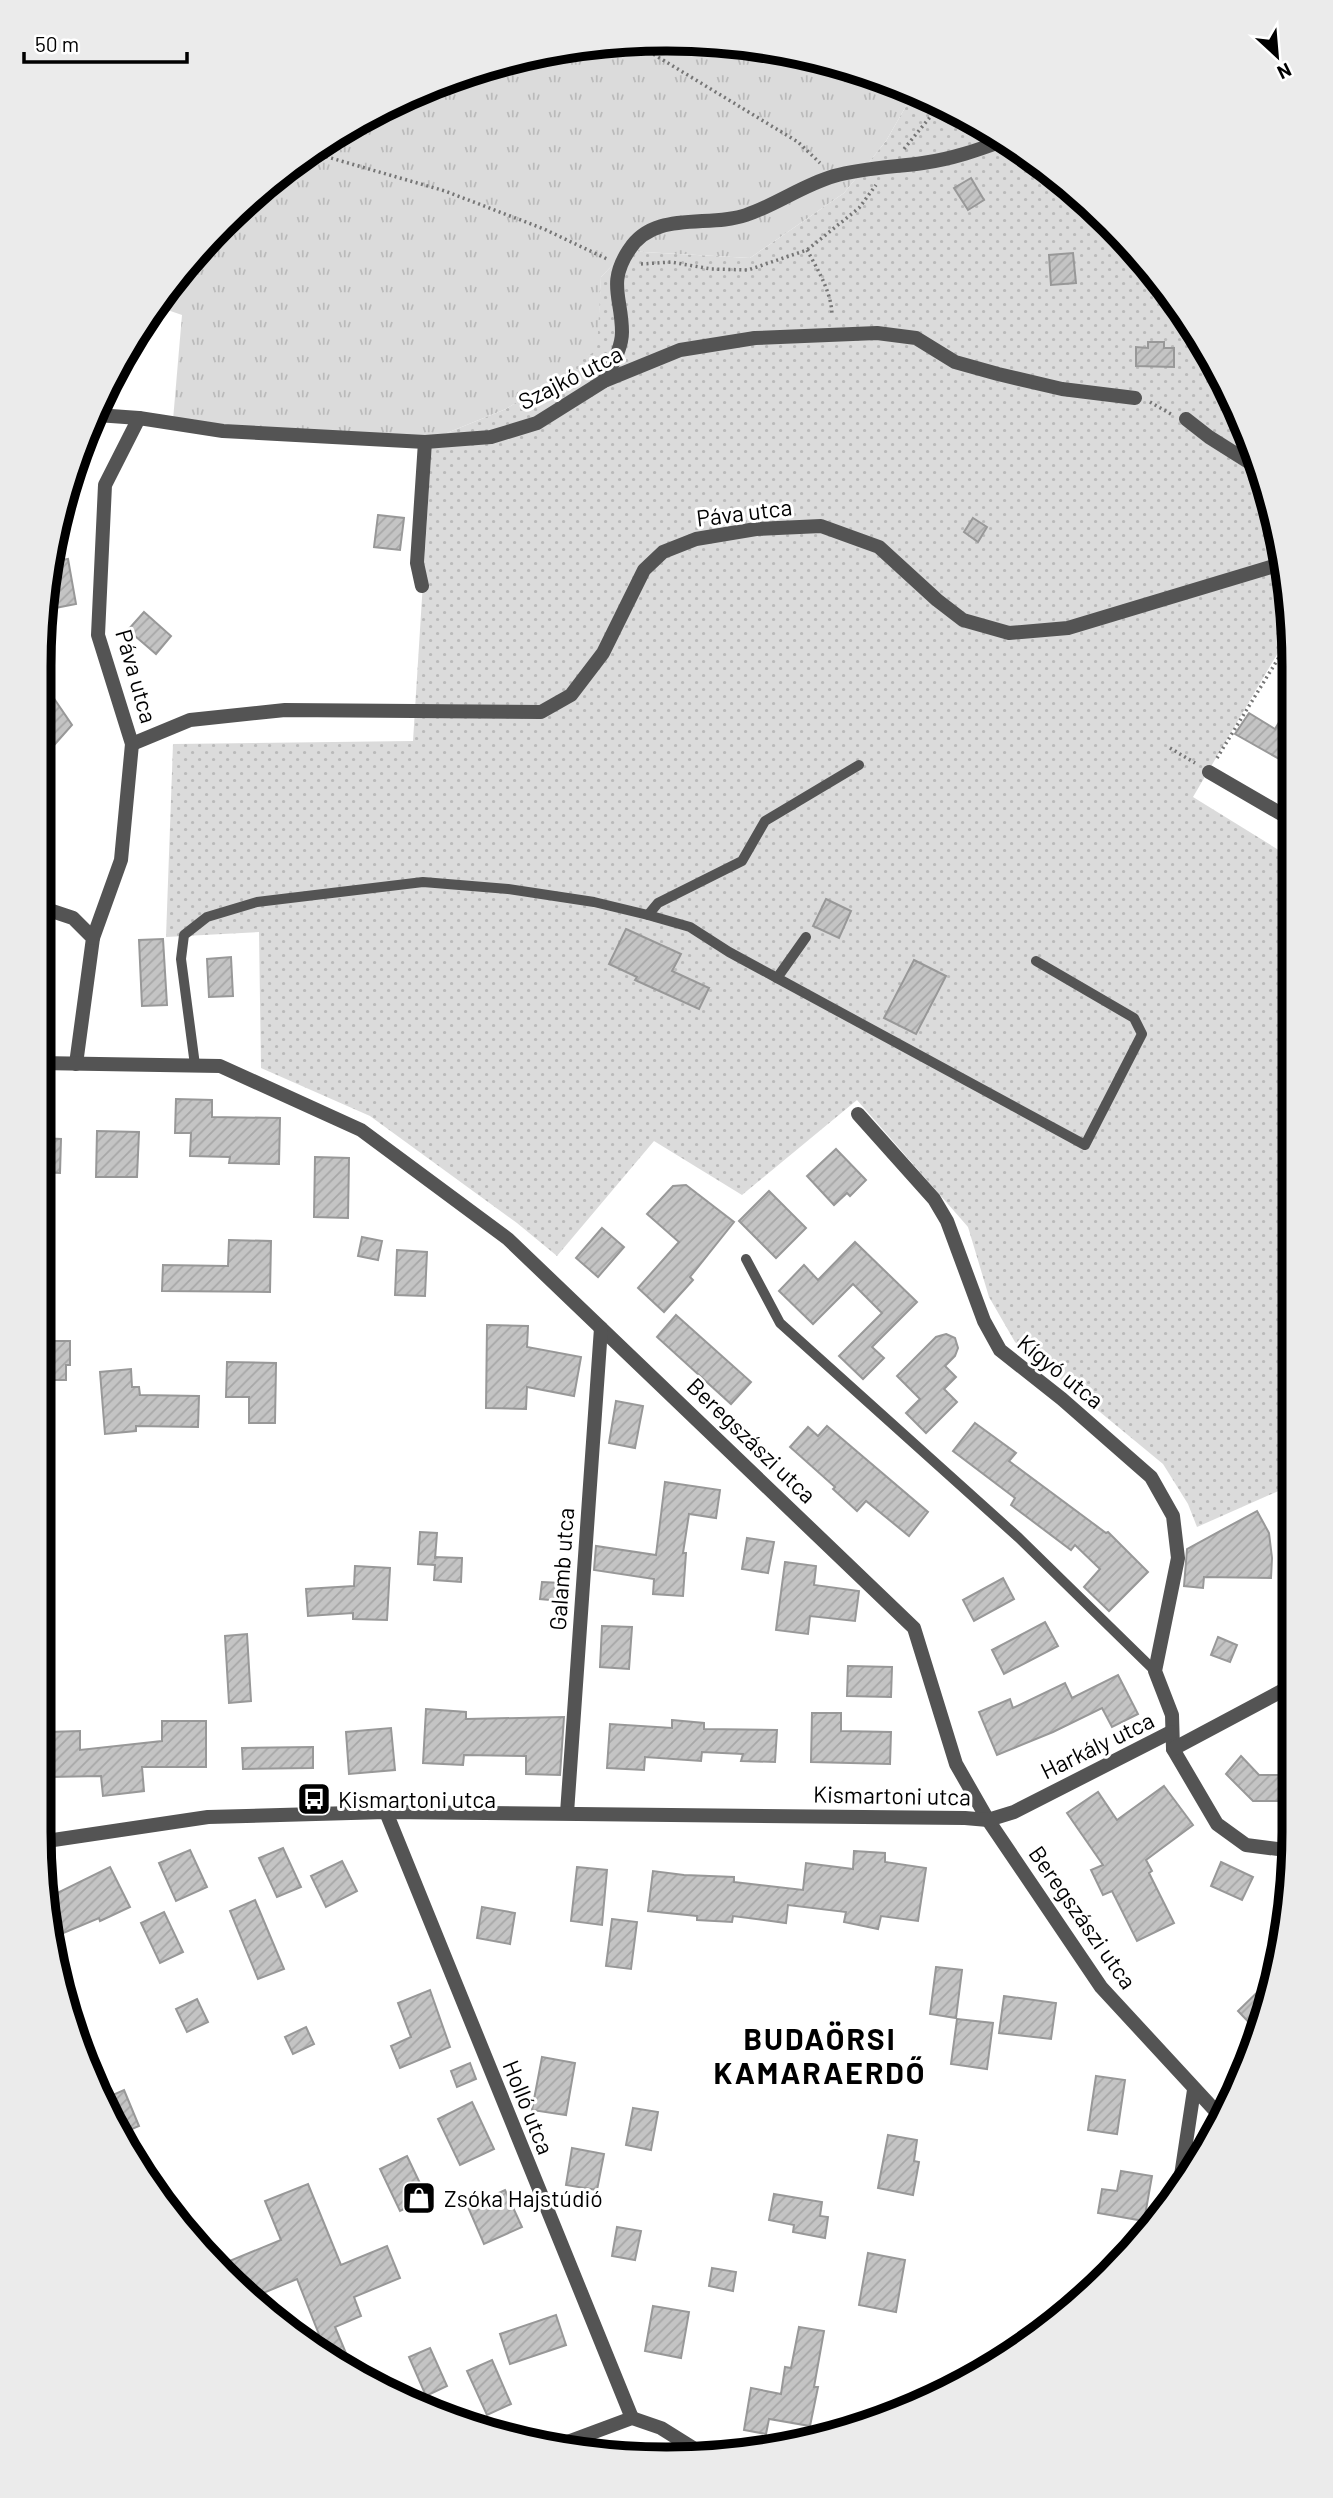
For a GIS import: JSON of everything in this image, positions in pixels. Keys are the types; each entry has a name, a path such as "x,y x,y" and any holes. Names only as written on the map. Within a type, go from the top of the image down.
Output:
{"street":[{"path":"604,381 618,352 622,332 617,297 619,266 642,234 671,222 716,222 747,215 834,176 961,156 992,145"},
{"name":"Szajkó utca","path":"105,416 223,431 425,442 491,437 537,423 604,381 680,350 755,338 877,333 916,338 955,362 998,374 1062,389 1136,398"},
{"name":"Páva utca","path":"76,1064 93,938 121,860 132,744 98,635 105,485 139,418"},
{"path":"1186,419 1247,461"},
{"path":"422,586 417,563 425,442"},
{"name":"Páva utca","path":"132,744 190,720 285,710 541,712 571,695 595,664 645,570 663,552 696,539 756,529 821,526 879,547 963,620 1009,633 1068,628 1274,568"},
{"path":"1209,772 1282,814"},
{"path":"51,911 73,918 93,938"},
{"name":"Beregszászi utca","path":"51,1063 220,1066 361,1130 508,1240 914,1628 956,1764 988,1820 1101,1987 1215,2111"},
{"name":"Kígyó utca","path":"858,1114 934,1199 947,1221 984,1321 1000,1350 1062,1399 1151,1477 1173,1516 1178,1558 1155,1671"},
{"name":"Galamb utca","path":"567,1813 601,1328"},
{"path":"1155,1671 1172,1715 1171,1732"},
{"path":"1173,1749 1282,1691"},
{"name":"Harkály utca","path":"988,1820 1014,1812 1171,1732 1173,1749 1217,1824 1246,1845 1282,1850"},
{"name":"Kismartoni utca","path":"51,1840 208,1818 386,1812 988,1820"},
{"name":"Holló utca","path":"386,1812 632,2418"},
{"path":"1182,2167 1194,2090"},
{"path":"573,2440 632,2418 662,2428 691,2446"}],"lane":[{"path":"648,915 658,903 742,861 765,821 859,765"},
{"path":"195,1065 181,959 184,935 207,917 257,901 423,882 508,889 594,902 690,927 729,952 1085,1145 1142,1034 1134,1018 1036,961"},
{"path":"777,978 806,937"},
{"path":"746,1259 780,1323 1019,1538 1155,1671"}],"path":[{"path":"649,51 798,142 834,176"},
{"path":"323,156 445,191 566,238 619,266 671,262 711,269 748,270 807,250 859,208 933,112"},
{"path":"807,250 821,274 832,309 832,335"},
{"path":"1136,398 1186,419"},
{"path":"1170,748 1209,772 1282,653"}],"green space":[{"path":"626,52 707,52 747,56 826,72 864,83 909,101 886,141 844,193 750,258 626,251 601,277 598,350 506,409 432,439 296,435 173,420 182,315 166,309 178,292 231,231 292,178 359,133 394,114 469,83 546,63 586,56"},
{"path":"909,101 939,114 1009,155 1041,178 1102,231 1155,292 1178,324 1219,394 1250,469 1270,546 1277,586 1282,647 1193,797 1282,852 1282,1489 1197,1527 1188,1504 1163,1464 1015,1342 989,1297 968,1227 857,1100 742,1195 654,1141 557,1256 517,1223 370,1116 261,1068 259,932 166,937 173,744 413,741 432,439 506,409 597,350 601,277 626,251 750,258 844,193 886,141"}],"building":[{"path":"971,178 984,200 968,210 954,188"},
{"path":"1073,253 1076,283 1051,285 1049,255"},
{"path":"1148,342 1164,342 1164,348 1174,348 1174,367 1136,366 1136,347 1148,348"},
{"path":"378,515 404,518 400,550 374,547"},
{"path":"973,518 987,527 978,542 964,532"},
{"path":"68,559 76,604 54,608 56,586 61,560"},
{"path":"144,612 171,636 156,654 128,630"},
{"path":"53,697 72,725 51,749"},
{"path":"1249,713 1275,729 1282,717 1282,760 1235,734"},
{"path":"826,899 851,911 839,938 813,926"},
{"path":"626,929 681,954 672,971 709,988 699,1009 635,980 637,977 609,964"},
{"path":"163,939 167,1005 142,1006 139,940"},
{"path":"231,957 233,996 209,997 207,959"},
{"path":"914,960 946,976 916,1034 884,1018"},
{"path":"176,1099 212,1100 212,1117 280,1118 279,1164 229,1163 230,1157 190,1156 191,1133 175,1133"},
{"path":"97,1131 139,1132 137,1177 96,1177"},
{"path":"51,1139 61,1139 60,1173 51,1173"},
{"path":"836,1149 866,1180 850,1196 847,1193 834,1205 807,1176"},
{"path":"315,1157 349,1158 348,1218 314,1217"},
{"path":"686,1185 734,1222 690,1277 693,1280 664,1312 638,1288 679,1242 647,1214 673,1186"},
{"path":"769,1191 806,1228 776,1258 739,1221"},
{"path":"602,1228 624,1247 598,1277 576,1258"},
{"path":"362,1237 382,1241 378,1260 358,1256"},
{"path":"229,1240 271,1241 270,1292 162,1291 163,1265 228,1266"},
{"path":"855,1242 917,1302 872,1347 884,1358 863,1379 839,1356 882,1313 853,1284 813,1324 779,1291 804,1265 818,1280"},
{"path":"397,1250 427,1252 425,1296 395,1295"},
{"path":"676,1315 751,1382 731,1404 657,1337"},
{"path":"487,1325 528,1326 527,1347 581,1357 574,1396 527,1387 526,1409 486,1408"},
{"path":"946,1334 955,1338 958,1348 955,1356 945,1366 956,1377 944,1389 957,1402 926,1433 906,1413 920,1399 897,1376 936,1337"},
{"path":"51,1341 70,1341 70,1365 66,1365 66,1380 51,1380"},
{"path":"227,1362 276,1363 275,1423 249,1423 249,1397 226,1397"},
{"path":"131,1369 132,1387 139,1387 140,1395 199,1396 198,1427 136,1426 136,1431 105,1434 100,1372"},
{"path":"616,1401 643,1406 635,1448 609,1443"},
{"path":"975,1423 1016,1453 1009,1461 1108,1532 1148,1572 1109,1611 1084,1587 1100,1569 1075,1545 1071,1550 1011,1505 1015,1498 953,1451"},
{"path":"827,1426 928,1512 909,1536 866,1501 857,1511 833,1489 835,1487 790,1447 808,1427 818,1436"},
{"path":"665,1482 720,1490 716,1518 689,1514 683,1553 686,1553 683,1596 653,1594 654,1579 594,1570 596,1546 656,1555"},
{"path":"1257,1511 1269,1533 1271,1578 1204,1577 1203,1588 1184,1586 1187,1549"},
{"path":"420,1532 437,1533 435,1557 462,1558 461,1582 434,1580 435,1565 418,1564"},
{"path":"747,1538 774,1542 768,1573 742,1569"},
{"path":"785,1562 816,1566 814,1585 859,1591 855,1621 810,1616 808,1634 776,1630"},
{"path":"355,1566 390,1568 387,1620 353,1619 353,1613 308,1616 306,1589 354,1586"},
{"path":"1003,1578 1014,1599 974,1621 963,1600"},
{"path":"542,1582 561,1583 560,1601 540,1599"},
{"path":"1045,1622 1058,1646 1004,1674 992,1650"},
{"path":"602,1626 632,1627 629,1669 600,1667"},
{"path":"247,1634 251,1701 229,1703 225,1636"},
{"path":"1218,1637 1237,1645 1230,1662 1211,1655"},
{"path":"848,1666 892,1667 891,1697 847,1696"},
{"path":"1118,1675 1138,1714 1112,1727 1102,1708 997,1755 979,1712 1010,1699 1013,1708 1065,1683 1072,1698"},
{"path":"426,1709 466,1712 466,1719 564,1717 560,1775 526,1774 526,1756 464,1755 463,1765 423,1763"},
{"path":"812,1713 841,1713 841,1731 891,1732 890,1764 811,1762"},
{"path":"672,1720 704,1723 704,1729 777,1730 775,1762 741,1761 743,1754 702,1752 701,1761 645,1757 644,1770 607,1768 610,1724 672,1728"},
{"path":"162,1721 206,1721 206,1767 142,1767 144,1791 103,1796 101,1776 51,1777 51,1732 80,1731 80,1750 162,1741"},
{"path":"391,1728 395,1770 349,1774 346,1732"},
{"path":"313,1747 313,1768 243,1769 242,1748"},
{"path":"1241,1756 1259,1775 1282,1775 1282,1801 1253,1801 1226,1774"},
{"path":"1164,1786 1193,1825 1146,1860 1152,1871 1149,1873 1174,1923 1137,1941 1112,1891 1103,1895 1091,1870 1103,1865 1067,1813 1098,1792 1117,1820"},
{"path":"283,1848 301,1887 277,1897 259,1858"},
{"path":"190,1850 207,1887 176,1901 159,1863"},
{"path":"854,1851 885,1853 885,1862 926,1868 918,1921 881,1916 878,1929 844,1922 846,1912 788,1905 786,1923 733,1916 732,1922 697,1920 697,1916 648,1911 653,1871 734,1877 734,1882 803,1890 806,1863 853,1869"},
{"path":"342,1861 357,1891 326,1907 311,1876"},
{"path":"1221,1862 1253,1877 1242,1900 1211,1886"},
{"path":"110,1867 130,1907 100,1921 99,1918 60,1934 54,1894"},
{"path":"577,1867 607,1870 602,1925 571,1921"},
{"path":"255,1900 284,1969 258,1979 230,1911"},
{"path":"482,1907 515,1913 510,1944 477,1938"},
{"path":"164,1912 183,1952 160,1963 141,1923"},
{"path":"612,1919 637,1922 631,1969 606,1966"},
{"path":"936,1967 962,1970 956,2018 930,2014"},
{"path":"1262,1988 1251,2025 1238,2011"},
{"path":"430,1990 450,2047 400,2068 391,2046 411,2037 398,2003"},
{"path":"1004,1996 1056,2003 1051,2039 999,2033"},
{"path":"197,1999 208,2022 187,2032 176,2009"},
{"path":"957,2019 993,2023 987,2069 951,2064"},
{"path":"306,2027 314,2044 293,2054 285,2037"},
{"path":"542,2057 575,2063 566,2115 532,2110"},
{"path":"470,2063 476,2079 457,2087 451,2071"},
{"path":"1096,2076 1125,2080 1117,2134 1088,2130"},
{"path":"124,2090 139,2126 128,2131 111,2096"},
{"path":"472,2102 494,2149 460,2165 438,2119"},
{"path":"633,2108 658,2112 651,2150 626,2145"},
{"path":"888,2135 917,2140 914,2161 919,2162 913,2195 878,2188"},
{"path":"572,2148 604,2154 597,2190 566,2185"},
{"path":"407,2156 427,2198 400,2211 380,2169"},
{"path":"1121,2171 1152,2176 1143,2221 1098,2213 1102,2189 1117,2191"},
{"path":"308,2184 341,2265 387,2246 400,2278 354,2297 361,2316 335,2327 348,2358 322,2341 297,2279 261,2294 227,2262 281,2240 265,2201"},
{"path":"505,2190 522,2227 484,2244 468,2207"},
{"path":"774,2194 822,2202 820,2216 828,2217 825,2238 793,2232 794,2225 769,2220"},
{"path":"617,2227 641,2231 635,2260 612,2256"},
{"path":"868,2253 905,2260 896,2312 859,2305"},
{"path":"712,2268 736,2272 733,2291 709,2286"},
{"path":"653,2306 689,2312 681,2358 645,2351"},
{"path":"556,2315 566,2345 510,2364 500,2334"},
{"path":"799,2327 824,2331 814,2387 818,2387 810,2426 769,2419 766,2434 744,2430 751,2388 781,2394 785,2367 791,2368"},
{"path":"430,2348 447,2386 426,2396 409,2357"},
{"path":"492,2360 511,2404 487,2415 467,2371"}],"place":[{"name":"Kismartoni utca","path":"314,1799"},
{"name":"Zsóka Hajstúdió","path":"419,2198"}],"district":[{"name":"BUDAÖRSI KAMARAERDŐ","path":"820,2055"}]}
